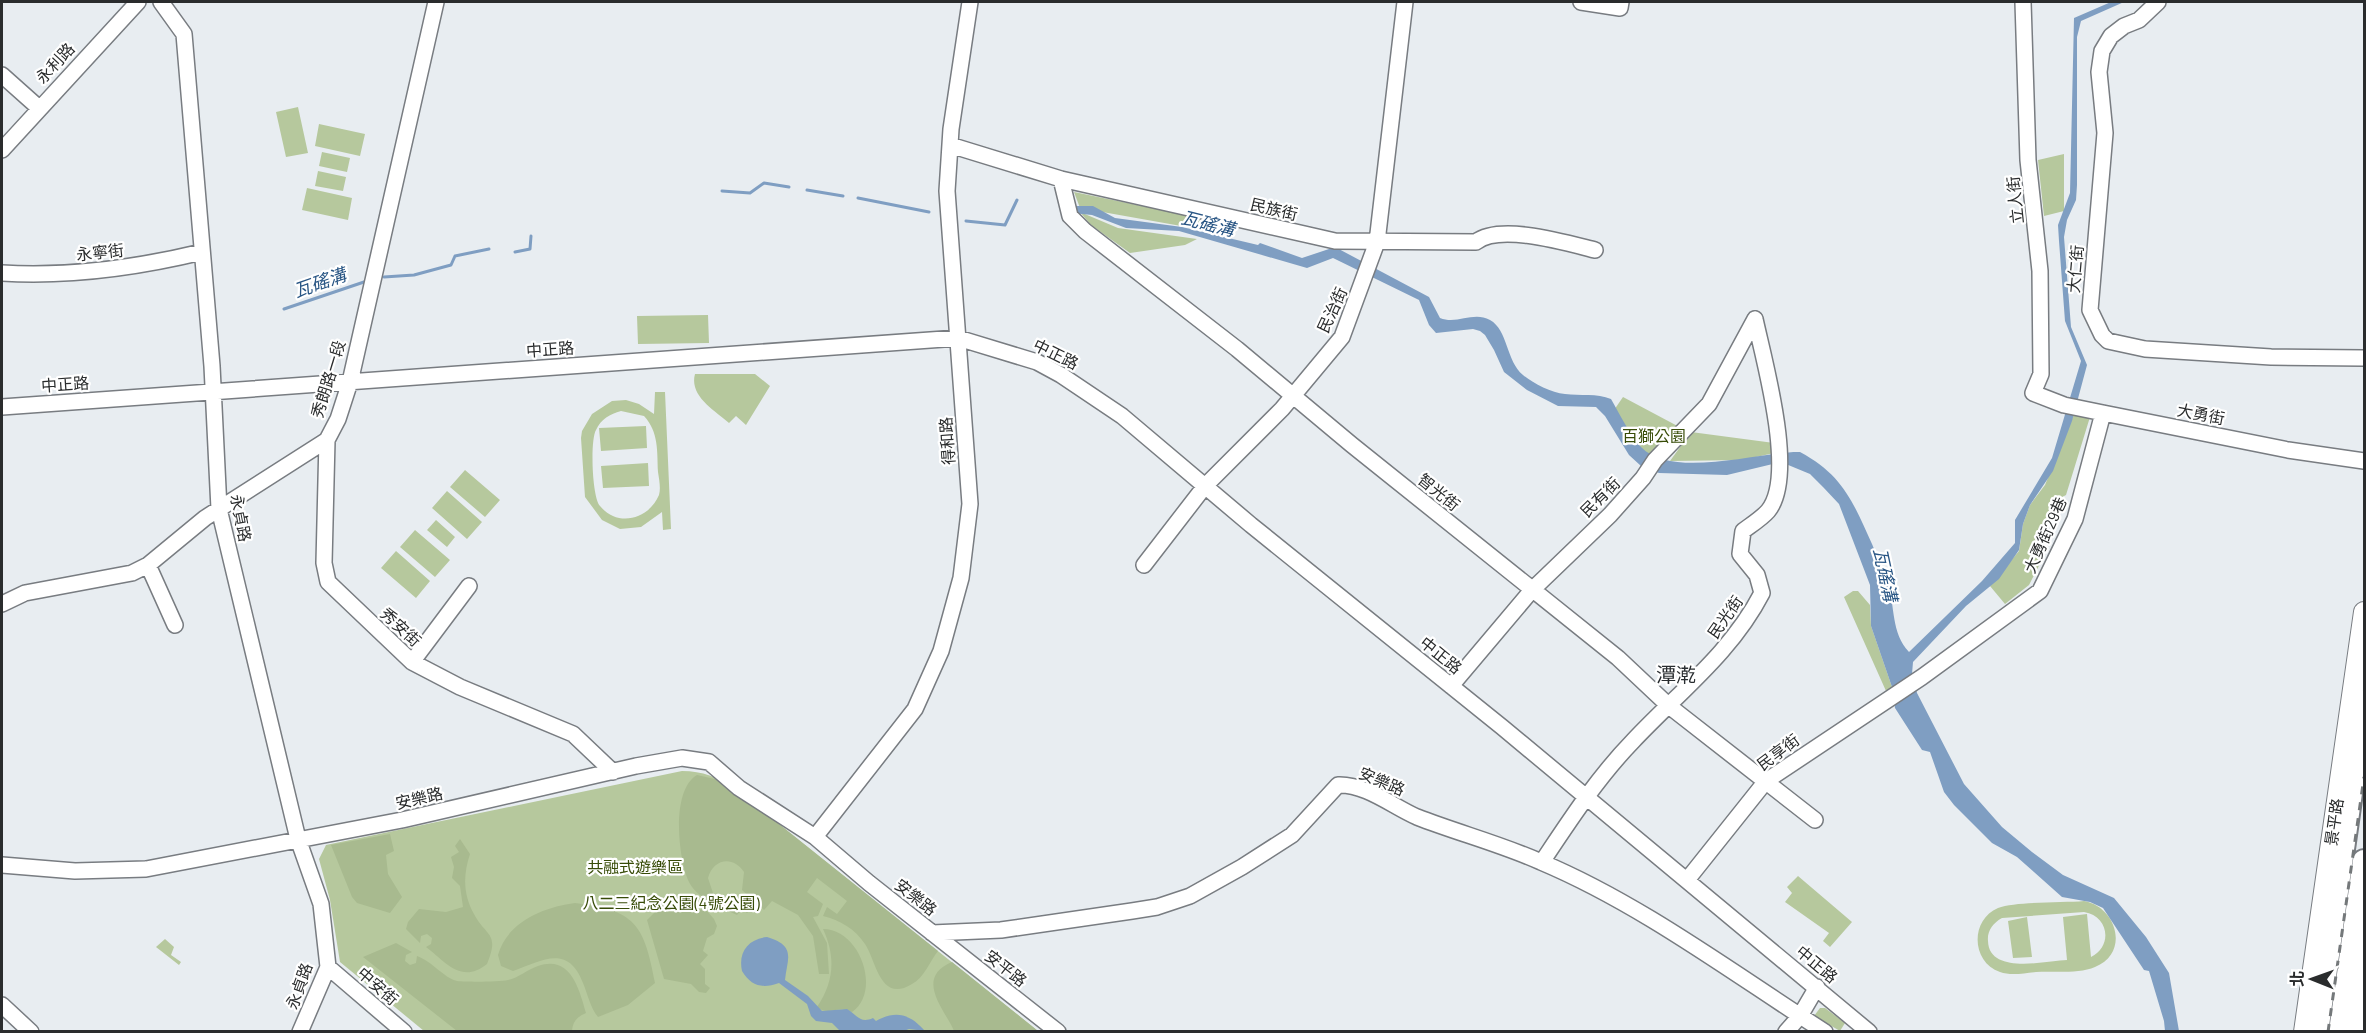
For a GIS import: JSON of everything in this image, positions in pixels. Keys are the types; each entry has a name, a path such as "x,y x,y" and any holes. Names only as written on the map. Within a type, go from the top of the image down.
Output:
{"highway":[{"path":"2317,1032 2364,701"},
{"path":"2340,1032 2364,861"}],"main road":[{"name":"景平路","path":"2304,1032 2364,612"},
{"path":"2353,1032 2364,954"}],"street":[{"name":"永利路","path":"2,150 138,2"},
{"name":"永貞路","path":"161,2 184,34 213,392 219,509 298,839 321,904 328,967 300,1032"},
{"name":"秀朗路一段","path":"2,603 25,593 132,573 148,565 219,509 327,440 338,419 350,382 436,2"},
{"name":"得和路","path":"815,837 915,709 941,651 961,578 970,504 946,191 950,145 970,2"},
{"name":"民治街","path":"1144,565 1205,486 1293,396 1342,337 1377,242 1405,2"},
{"path":"1581,2 1620,5"},
{"name":"立人街","path":"2023,2 2028,160 2040,271 2041,374 2033,393"},
{"name":"大仁街","path":"2158,2 2139,20 2124,26 2111,36 2102,51 2099,72 2104,133 2090,310 2102,335 2108,341 2145,349 2271,357 2364,358"},
{"path":"2,75 39,108"},
{"name":"民族街","path":"950,145 1060,179 1335,241 1476,242 1485,236 1541,236 1595,250"},
{"name":"智光街","path":"1060,179 1070,216 1085,231 1238,349 1532,591 1618,658 1669,706 1815,820"},
{"name":"永寧街","path":"2,273 48,276 152,264 202,252"},
{"name":"民光街","path":"1542,862 1586,797 1632,741 1722,653 1747,622 1762,593 1757,575 1740,554 1743,531 1769,510 1780,468 1780,451 1776,412 1755,319"},
{"name":"民有街","path":"1451,686 1532,591 1610,515 1643,478 1655,460 1709,404 1755,319"},
{"name":"中正路","path":"2,407 958,338 1036,362 1061,375 1122,416 1869,1032"},
{"name":"大勇街","path":"2033,393 2071,407 2288,450 2364,460"},
{"name":"大勇街29巷","path":"1885,700 1922,677 2040,591 2075,519 2103,413"},
{"name":"秀安街","path":"327,440 324,563 328,582 412,662 460,687 573,734 613,772"},
{"path":"148,565 175,625"},
{"path":"412,662 469,586"},
{"name":"民享街","path":"1687,880 1766,781 1885,700"},
{"name":"安樂路","path":"2,866 75,871 146,869 402,820 682,758 709,762 739,788 815,837 933,933 1001,930 1157,907 1190,896 1242,867 1292,835 1338,785 1353,785 1415,816 1542,862 1668,930 1825,1032"},
{"name":"安平路","path":"933,933 1058,1032"},
{"name":"中安街","path":"328,967 404,1032"},
{"path":"1786,1032 1800,1016 1817,987"},
{"path":"2,1005 31,1032"}],"green space":[{"path":"298,107 308,153 286,157 276,112"},
{"path":"319,124 365,134 360,156 315,146"},
{"path":"322,152 350,158 347,172 319,166"},
{"path":"2064,154 2064,211 2044,216 2038,160"},
{"path":"318,171 346,177 343,191 315,186"},
{"path":"307,188 352,198 348,220 302,210"},
{"path":"1074,192 1200,218 1198,229 1080,208"},
{"path":"1080,212 1118,228 1197,239 1185,245 1130,253 1091,225"},
{"path":"708,315 709,343 638,344 637,316"},
{"path":"695,374 755,374 770,386 746,425 736,416 729,423 699,396 694,382"},
{"path":"655,392 665,392 671,529 663,530 662,512 641,527 620,529 602,520 585,497 582,431 592,414 612,401 626,400 639,404 654,414","holes":["621,411 644,416 655,435 659,495 648,510 641,515 624,519 615,517 607,513 597,501 593,468 594,436 600,423 613,414"]},
{"name":"百獅公園","path":"1623,397 1685,430 1655,463 1626,437 1612,413"},
{"path":"2074,414 2090,417 2066,495 2051,503 2037,554 2043,558 2029,585 2005,604 1990,586 2019,551 2023,524 2030,505 2045,485"},
{"path":"646,426 647,448 601,451 599,428"},
{"name":"百獅公園","path":"1691,432 1774,443 1774,453 1743,460 1670,461"},
{"path":"648,463 649,486 603,488 601,466"},
{"path":"465,470 500,500 485,517 450,487"},
{"path":"447,491 482,522 467,539 432,508"},
{"path":"436,520 455,537 447,547 427,530"},
{"path":"415,530 450,560 435,577 400,547"},
{"path":"396,551 430,581 416,598 381,568"},
{"path":"1853,591 1858,591 1870,605 1871,626 1892,687 1886,691 1844,597"},
{"name":"八二三紀念公園(4號公園)","path":"682,771 710,776 735,789 1038,1031 424,1031 340,962 330,900 319,859 326,845"},
{"path":"697,775 719,780 735,789 938,951 920,978 901,989 886,984 876,969 865,944 857,934 841,923 823,916 827,907 837,914 847,901 817,878 807,892 823,904 818,916 813,917 827,943 829,974 819,974 813,936 798,915 772,901 764,910 742,890 744,872 734,863 729,861 719,863 714,867 708,878 713,893 707,900 699,894 690,883 684,869 679,824 683,794"},
{"path":"390,834 394,851 386,855 388,874 402,897 390,913 357,903 352,897 331,845"},
{"path":"460,839 470,854 465,877 470,907 492,940 491,954 487,964 478,970 469,972 454,969 426,947 431,944 432,938 427,934 421,936 420,943 406,929 408,922 419,909 446,912 463,907 460,886 452,878 454,867 451,857 459,852 455,846"},
{"path":"1798,876 1852,922 1830,947 1823,941 1829,933 1785,902 1792,893 1787,887"},
{"path":"738,895 752,908 747,913 742,909 737,915 712,903 718,896 726,899"},
{"path":"2084,901 2105,912 2115,931 2116,942 2113,952 2095,967 2082,971 2004,973 1990,967 1979,951 1979,931 1982,922 1998,908 2028,903","holes":["2084,912 2092,915 2103,925 2105,939 2103,946 2091,957 2087,914 2063,917 2067,960 2020,964 1998,958 1991,952 1988,934 1993,925 2002,918"]},
{"path":"575,903 611,910 624,916 641,934 651,963 655,983 628,1005 598,1017 577,971 570,963 553,958 513,971 501,966 498,955 509,934 528,918 551,908"},
{"path":"659,908 706,910 714,919 717,926 714,934 707,938 703,951 708,955 700,964 705,969 705,984 710,988 706,993 699,992 691,984 664,979 647,920"},
{"path":"2027,917 2032,957 2013,958 2008,921"},
{"path":"823,929 836,932 847,939 863,963 866,977 865,990 861,1002 852,1012 843,1009 826,1011 817,1007 827,988 831,969 830,949"},
{"path":"165,939 174,947 171,955 181,962 179,965 156,947"},
{"path":"396,943 412,952 406,955 405,961 410,965 416,963 417,956 457,981 508,980 538,966 558,965 572,976 586,1013 576,1020 572,1031 457,1031 363,957"},
{"path":"952,962 1038,1031 954,1031 935,995 933,986 935,977 941,969"},
{"path":"1820,1008 1825,1008 1845,1023 1840,1031 1814,1016"}],"water":[{"path":"2111,2 2124,2 2081,21 2077,37 2077,185 2076,200 2067,220 2064,237 2071,327 2087,365 2072,421 2053,471 2030,505 2023,524 2019,550 1999,579 1966,606 1913,662 1912,674 1917,693 1964,784 2002,827 2063,875 2114,898 2146,937 2169,973 2179,1031 2165,1031 2149,971 2144,970 2103,908 2090,902 2062,897 2017,857 1992,843 1944,792 1930,752 1922,750 1895,708 1892,687 1871,626 1870,585 1839,504 1810,474 1781,462 1727,475 1659,473 1641,466 1629,455 1605,416 1596,407 1558,406 1527,390 1504,372 1494,350 1480,331 1473,329 1436,333 1429,325 1419,300 1333,258 1307,268 1179,231 1126,228 1092,215 1072,213 1071,206 1093,206 1115,218 1182,227 1258,245 1260,243 1302,258 1335,247 1429,297 1440,318 1453,320 1477,317 1490,320 1504,338 1517,369 1537,384 1560,393 1594,395 1611,399 1637,442 1655,457 1674,462 1695,463 1800,452 1827,470 1852,502 1886,578 1896,628 1903,645 1909,652 1982,581 2015,543 2015,520 2052,458 2081,361 2065,321 2058,225 2070,193 2074,18"},
{"path":"767,937 786,949 788,960 785,980 808,996 822,1011 847,1009 859,1018 869,1020 873,1018 876,1021 902,1015 914,1021 925,1031 909,1029 901,1032 840,1031 832,1023 816,1021 811,1016 807,1004 779,983 767,986 758,985 749,980 742,971 743,952 755,940"}],"waterway":[{"name":"瓦磘溝","path":"722,191 750,193 764,183 789,187"},
{"name":"瓦磘溝","path":"807,190 843,196"},
{"name":"瓦磘溝","path":"858,198 929,212"},
{"name":"瓦磘溝","path":"966,221 1005,225 1017,200"},
{"name":"瓦磘溝","path":"515,252 530,249 531,236"},
{"name":"瓦磘溝","path":"384,277 414,275 451,265 455,256 489,249"},
{"name":"瓦磘溝","path":"284,309 364,282"}],"railway":[{"path":"2328,1032 2364,777"}],"district":[{"name":"潭漧","path":"1676,675"}],"park label":[{"name":"共融式遊樂區","path":"635,867"}]}
